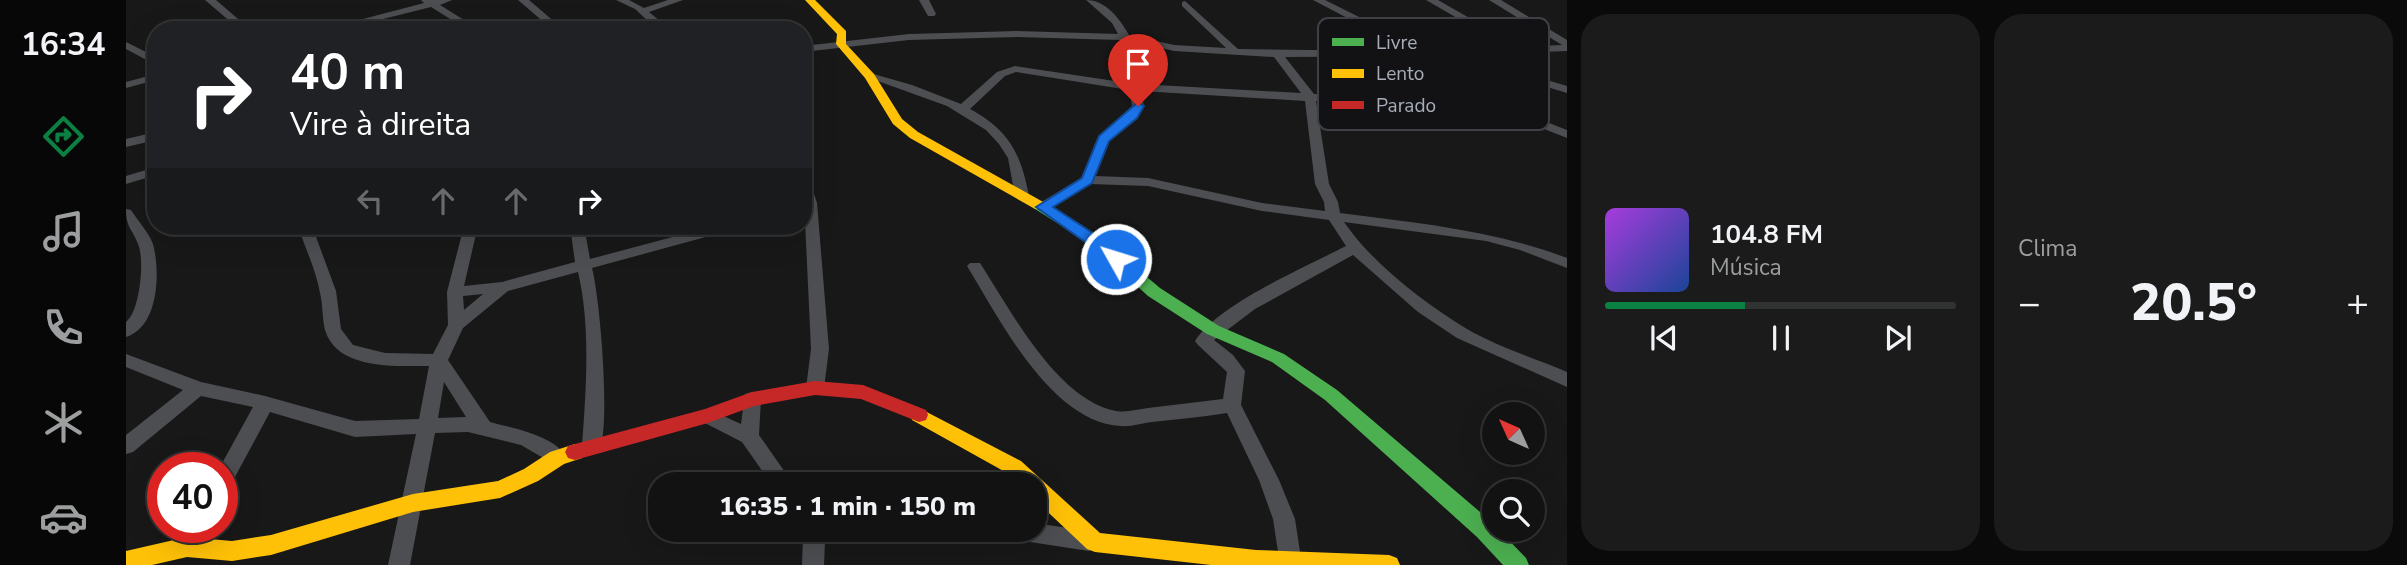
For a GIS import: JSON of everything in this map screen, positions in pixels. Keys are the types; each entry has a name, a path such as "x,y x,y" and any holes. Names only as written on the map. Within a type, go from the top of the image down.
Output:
{"street":[{"path":"210,0 235,21"},
{"path":"360,21 428,2 447,0"},
{"path":"523,0 548,21"},
{"path":"621,0 643,11 654,21"},
{"path":"643,11 678,0"},
{"path":"810,0 842,33 841,44 870,76 897,121 914,135 1043,207 1097,242 1154,292 1213,330 1278,358 1331,395 1485,530 1518,565"},
{"path":"924,0 931,13"},
{"path":"1087,180 1103,139 1133,115 1138,106 1125,37 1116,21 1091,0"},
{"path":"1318,0 1354,18"},
{"path":"1431,0 1463,18"},
{"path":"1494,0 1523,18"},
{"path":"428,2 460,21"},
{"path":"1185,4 1236,52"},
{"path":"812,48 948,35 1125,37 1174,48 1318,54"},
{"path":"1549,35 1567,46"},
{"path":"126,45 147,57"},
{"path":"1549,47 1567,46"},
{"path":"1277,54 1310,97 1322,184 1331,202 1333,216 1354,248 1424,308 1463,334 1567,380"},
{"path":"963,109 1001,74 1015,69 1133,88 1318,98"},
{"path":"870,76 915,87 963,109 997,136 1013,156 1022,196"},
{"path":"126,85 147,79"},
{"path":"1549,84 1567,90"},
{"path":"1549,127 1567,134"},
{"path":"126,153 131,142"},
{"path":"126,180 147,174"},
{"path":"1043,207 1087,180 1148,182 1262,207 1486,237 1525,247 1567,263"},
{"path":"126,331 139,321 146,302 147,246 128,219"},
{"path":"309,235 328,291 333,329 338,341 347,351 385,359 439,360"},
{"path":"456,325 454,292 468,235"},
{"path":"577,235 589,291 596,389 592,446"},
{"path":"454,292 502,287 696,235"},
{"path":"810,235 820,349 815,388"},
{"path":"1291,564 1284,520 1269,480 1232,405 1236,371 1204,341 1213,330 1283,286 1354,248"},
{"path":"975,266 1011,324 1043,368 1079,403 1094,413 1119,419 1232,405"},
{"path":"399,565 439,360 456,325 502,287"},
{"path":"126,360 198,388 265,403 355,429 468,424 527,439 557,458"},
{"path":"439,360 483,427"},
{"path":"126,446 198,388"},
{"path":"126,561 187,547 232,551 271,545 413,503 500,489 531,475 557,458 592,446 656,427 708,416 752,399 815,388 863,392 916,413 964,438 1014,467 1095,542"},
{"path":"749,437 752,399"},
{"path":"238,453 265,403"},
{"path":"708,416 749,437 775,472"},
{"path":"1047,535 1291,564 1389,565"},
{"path":"813,542 813,565"},
{"path":"187,547 189,543"}],"traffic: fast":[{"path":"1040,206 1097,242 1154,292 1213,330 1278,358 1331,395 1485,530 1518,565"}],"traffic: slow":[{"path":"810,0 842,33 841,44 870,76 897,121 914,135 1040,206"},
{"path":"919,415 1014,467 1095,542 1256,560 1389,565"},
{"path":"126,561 187,547 232,551 271,545 413,503 500,489 531,475 557,458 575,452"}],"traffic: jam":[{"path":"575,452 708,416 752,399 815,388 863,392 919,415"}],"route":[{"path":"1116,259 1097,242 1043,207 1087,180 1103,139 1133,115 1138,106"}]}
